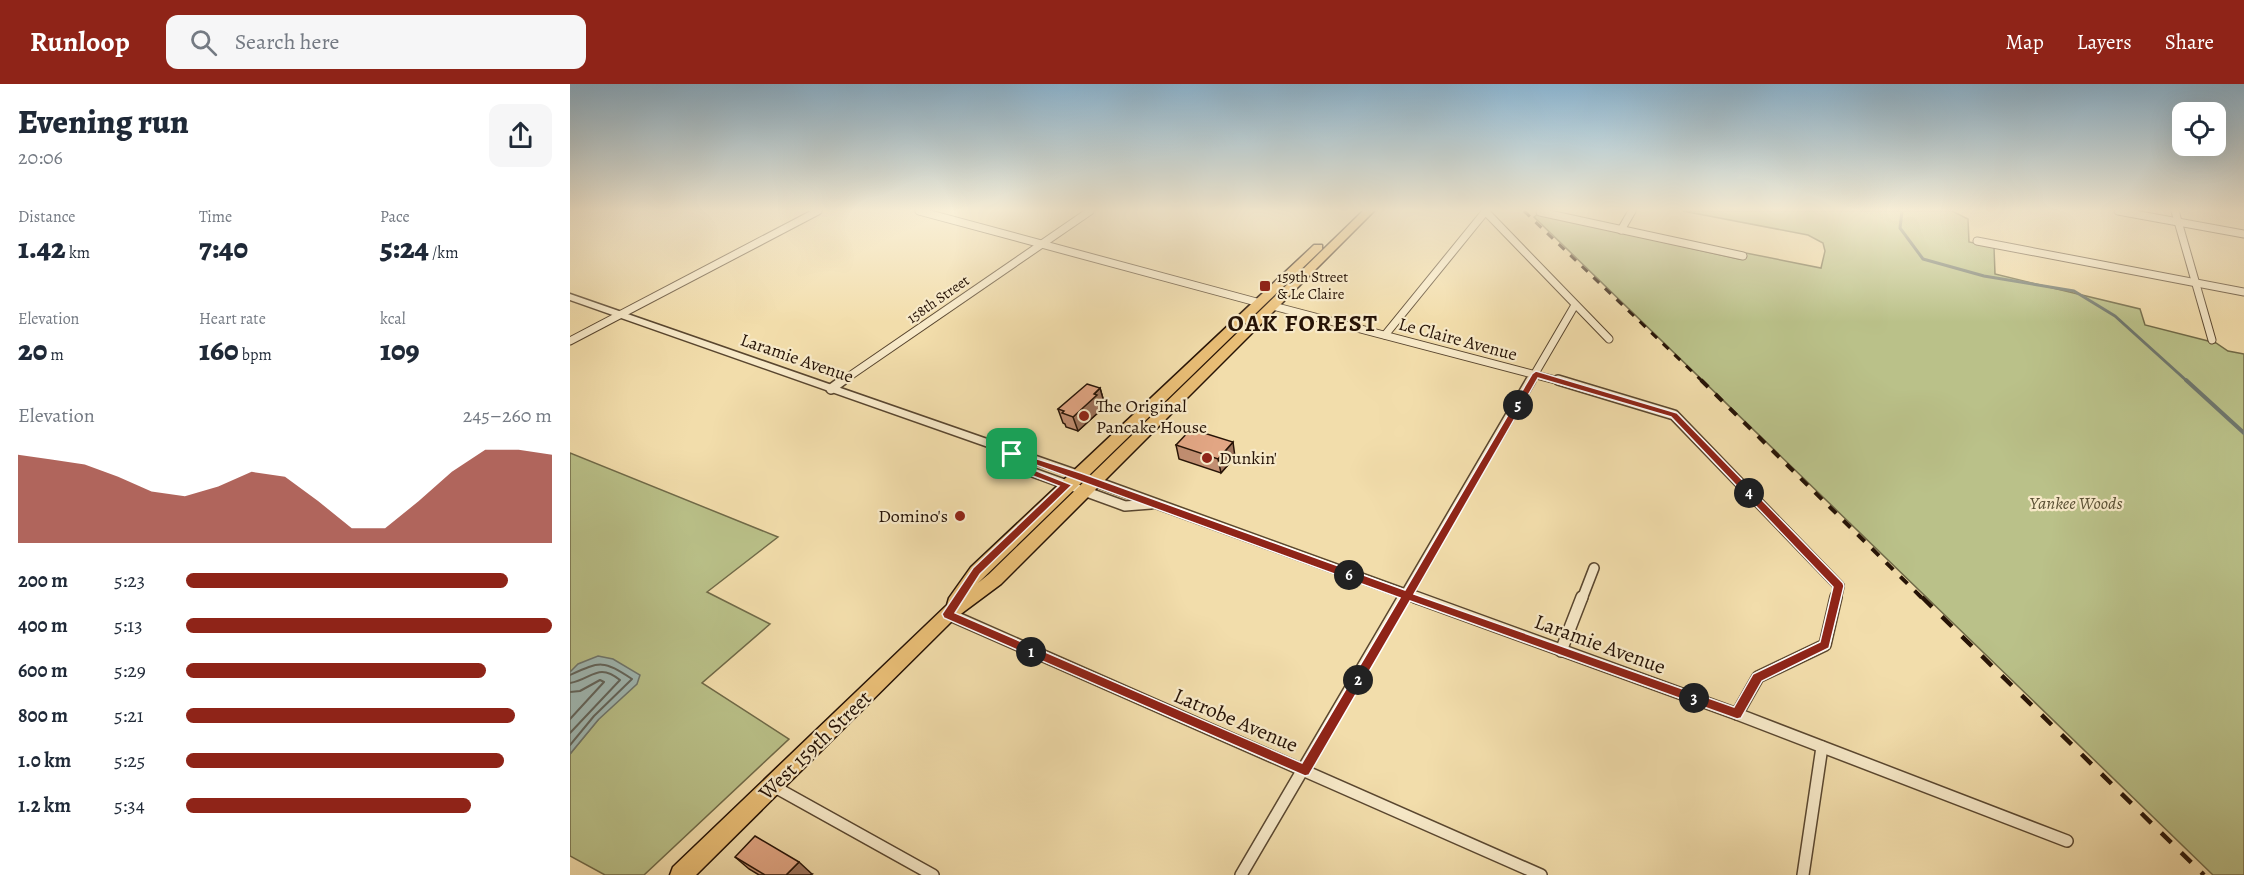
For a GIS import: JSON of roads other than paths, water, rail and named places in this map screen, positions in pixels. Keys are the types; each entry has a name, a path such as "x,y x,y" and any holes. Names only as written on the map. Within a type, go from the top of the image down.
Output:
{"main road":[{"name":"West 159th Street","path":"681,875 948,614 995,579 1089,486 1320,248"},
{"name":"West 159th Street","path":"948,614 977,571 1072,480 1329,248"}],"street":[{"path":"570,341 748,248"},
{"name":"158th Street","path":"831,389 1035,248"},
{"name":"Le Claire Avenue","path":"1056,248 1536,374 1600,395 1674,415 1839,586 1825,645 1758,677 1737,714"},
{"path":"1384,335 1456,248"},
{"path":"1520,248 1609,339"},
{"path":"1705,248 1743,256"},
{"path":"2013,248 2244,292"},
{"path":"2186,248 2212,340"},
{"name":"Laramie Avenue","path":"570,297 1012,454 1029,471 1072,480 1151,504 1737,714 2067,841"},
{"path":"1241,875 1407,596 1575,305"},
{"name":"Laramie Avenue","path":"1089,486 1125,506 1151,504"},
{"path":"1561,651 1594,568"},
{"name":"Latrobe Avenue","path":"948,614 1541,875"},
{"path":"1803,875 1822,747"},
{"path":"773,786 933,875"}],"water":[{"path":"598,656 613,659 640,675 637,684 598,720 570,754 570,672 578,664"}],"waterway":[{"path":"1915,248 1923,259 1984,276 2074,291 2115,316 2188,382"},
{"path":"2186,380 2244,433"}],"railway":[{"path":"1563,248 1703,382"},
{"path":"1701,380 1923,599"},
{"path":"1922,597 2204,875"}],"place":[{"name":"159th Street & Le Claire","path":"1265,286"},
{"name":"The Original Pancake House","path":"1084,416"},
{"name":"Dunkin'","path":"1207,458"},
{"name":"Domino's","path":"960,516"}],"district":[{"name":"OAK FOREST","path":"1303,323"}],"park label":[{"name":"Yankee Woods","path":"2076,503"}]}
